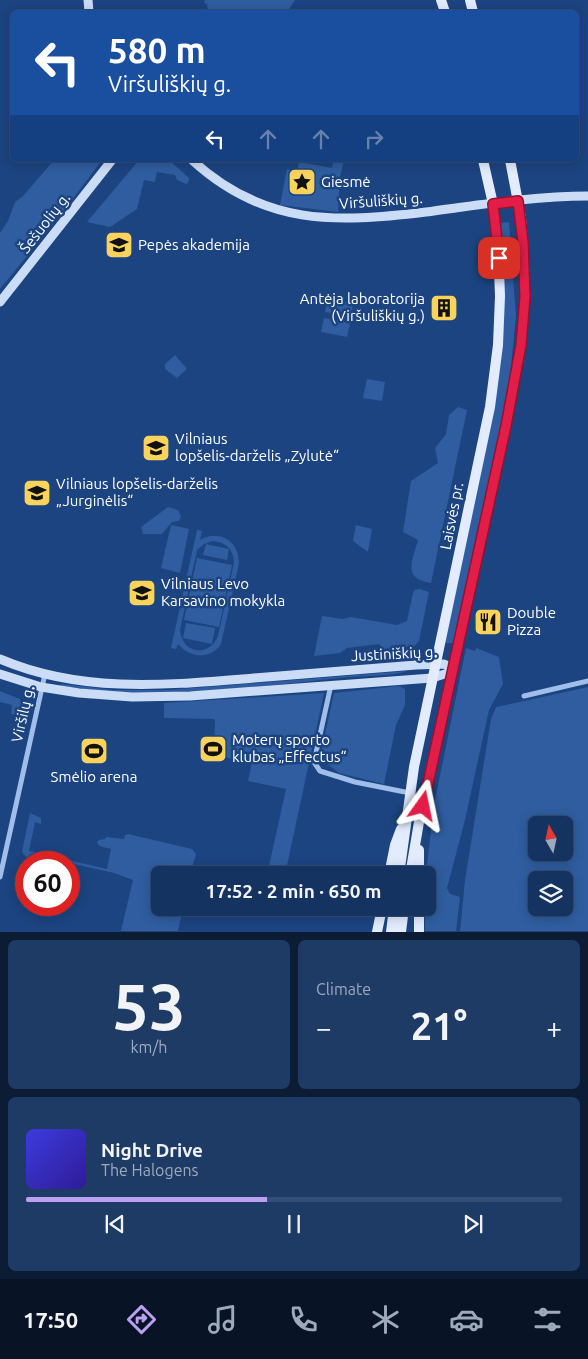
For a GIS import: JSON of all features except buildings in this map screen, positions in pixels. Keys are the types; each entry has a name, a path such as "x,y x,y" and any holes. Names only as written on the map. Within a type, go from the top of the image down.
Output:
{"main road":[{"name":"Šešuolių g.","path":"0,302 110,162"},
{"name":"Viršuliškių g.","path":"194,162 217,181 243,197 276,210 312,217 352,219 518,201 588,196"},
{"name":"Laisvės pr.","path":"400,866 410,793 432,678 491,398 498,345 500,296 498,243 493,204 483,162"},
{"path":"412,866 419,822 506,426 521,345 525,297 523,242 510,162"},
{"name":"Justiniškių g.","path":"0,659 22,668 45,674 92,683 122,685 174,685 416,665 444,664 454,669 432,678 190,696 132,697 79,693 42,687 0,674"},
{"path":"391,866 395,845 408,810"},
{"path":"419,822 419,866"},
{"path":"377,932 380,916"},
{"path":"391,932 393,916"},
{"path":"401,932 403,916"},
{"path":"418,932 419,916"}],"street":[{"name":"Viršilų g.","path":"0,877 45,674"},
{"path":"524,696 588,681"},
{"path":"331,685 314,762 320,771 355,782 410,793"}],"shaded area":[{"path":"205,0 295,0 288,10 208,10 207,4 204,3"},
{"path":"52,162 100,162 63,212 0,289 0,233 8,221 15,202 23,196"},
{"path":"137,162 171,162 189,178 186,184 177,180 175,175 157,172 155,182 144,180 137,209 110,227 87,222"},
{"path":"299,162 332,168 334,162 344,162 340,177 338,212 280,205 287,169 297,172"},
{"path":"509,222 516,316 508,397 454,643 445,643 490,428 504,279 500,223"},
{"path":"328,299 353,303 351,317 325,312"},
{"path":"324,318 350,323 347,337 321,332"},
{"path":"175,355 187,369 177,378 165,369 165,364"},
{"path":"367,379 385,382 382,401 363,398"},
{"path":"458,407 467,410 431,583 422,581 413,573 411,568 418,540 403,532 411,481 438,463 435,448 446,434 449,415"},
{"path":"168,507 178,510 181,516 179,521 172,522 162,534 143,534 141,527"},
{"path":"171,525 189,529 180,573 161,568"},
{"path":"356,525 372,529 368,552 353,541"},
{"path":"197,530 202,531 200,540 214,536 227,539 236,549 239,563 221,644 212,653 206,655 188,652 178,644 176,649 171,648","holes":["213,541 222,543 231,551 234,563 218,636 209,648 196,650 186,644 180,630 197,550 204,544"]},
{"path":"206,544 229,549 227,560 203,555"},
{"path":"197,558 232,565 219,627 184,620"},
{"path":"419,589 429,592 419,641 414,646 382,649 379,644 347,648 340,653 314,656 322,616 343,619 351,617 397,625 407,621 413,593"},
{"path":"186,623 215,628 212,644 183,638"},
{"path":"466,648 475,651 476,648 499,657 503,684 489,710 465,820 447,888 450,894 460,897 456,931 425,931 425,916 436,916 436,866 427,865 434,805"},
{"path":"407,671 385,675 347,677 271,686 165,693 96,690 61,686 61,684 114,690 169,690"},
{"path":"399,686 405,689 405,705 396,725 384,784 339,773 326,763 321,753 334,693"},
{"path":"588,687 588,931 460,931 465,880 491,719 496,707"},
{"path":"0,691 20,699 22,714 17,727 20,716 11,714 12,705 0,702"},
{"path":"324,693 287,866 269,866 286,789 248,781 252,763 218,756 221,745 214,743 214,719 164,718 164,703"},
{"path":"30,813 41,818 41,824 35,822 29,851 22,851"},
{"path":"128,834 192,849 196,854 193,866 151,866 151,916 181,916 178,931 121,931 133,880 114,873 80,865 80,863 107,869 111,849 99,846 97,842 106,837 124,839 125,835"}],"place":[{"name":"Giesmė","path":"302,182"},
{"name":"Pepės akademija","path":"119,245"},
{"name":"Antėja laboratorija (Viršuliškių g.)","path":"444,308"},
{"name":"Vilniaus lopšelis-darželis „Zylutė“","path":"156,448"},
{"name":"Vilniaus lopšelis-darželis „Jurginėlis“","path":"37,493"},
{"name":"Vilniaus Levo Karsavino mokykla","path":"142,593"},
{"name":"Double Pizza","path":"488,622"},
{"name":"Moterų sporto klubas „Effectus“","path":"213,749"},
{"name":"Smėlio arena","path":"94,751"}],"route":[{"path":"423,806 506,426 521,345 525,297 522,226 518,201 493,204 499,258"}]}
